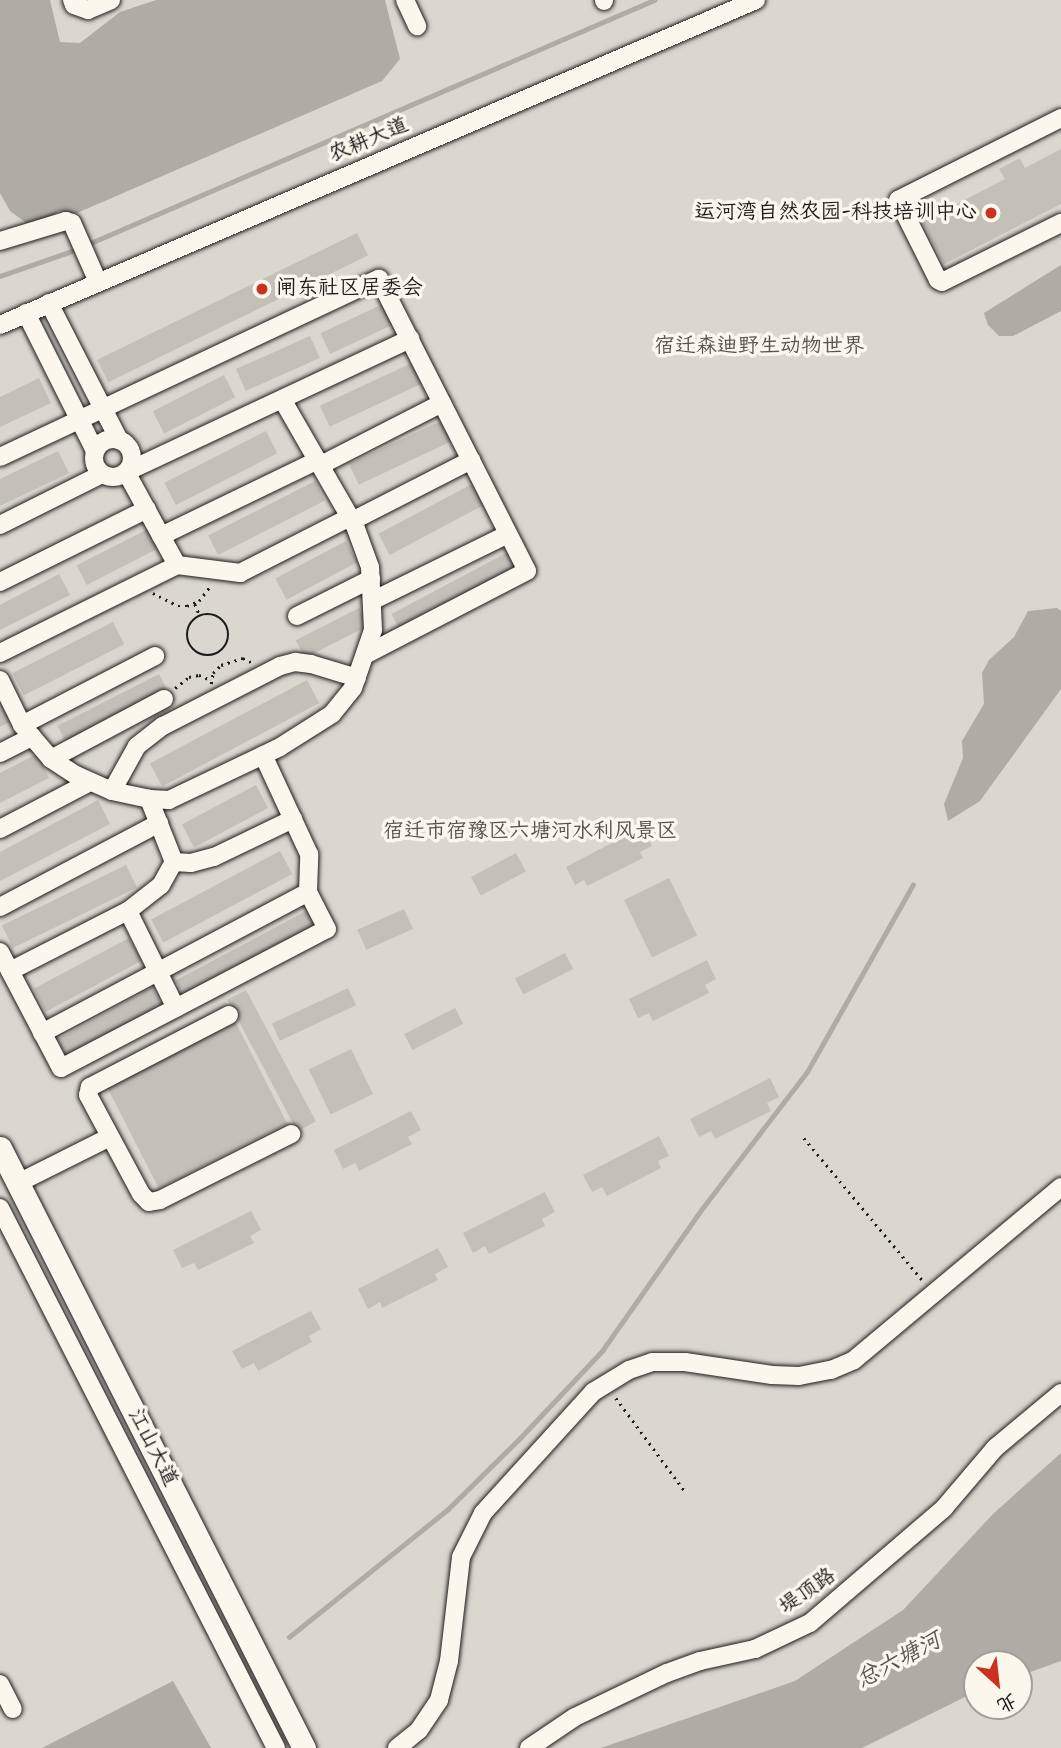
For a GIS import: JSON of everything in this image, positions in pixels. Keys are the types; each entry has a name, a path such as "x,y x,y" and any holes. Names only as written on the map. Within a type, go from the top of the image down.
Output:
{"main road":[{"name":"江山大道","path":"0,1148 304,1748"}],"street":[{"path":"72,0 75,5 88,10 111,0"},
{"path":"405,0 417,26"},
{"name":"农耕大道","path":"0,325 756,0"},
{"path":"1061,118 898,200 938,281 942,282 1061,223"},
{"path":"0,241 66,221 72,223 99,282"},
{"path":"0,457 379,279 527,571 365,655"},
{"path":"50,303 119,440 131,454 126,472 177,565"},
{"path":"26,313 95,451 94,464 102,474 115,477 410,339"},
{"path":"0,680 27,731 51,759 90,782 113,791 149,799 169,800 263,755 332,714 353,688 373,630 374,600 370,567 351,519 282,399"},
{"path":"161,536 442,403"},
{"path":"95,451 107,440 119,440"},
{"path":"0,653 177,565 240,572 471,460"},
{"path":"0,525 102,474"},
{"path":"0,582 147,509"},
{"path":"374,600 508,534"},
{"path":"297,616 371,579"},
{"path":"0,753 27,731 155,656"},
{"path":"113,791 137,746 163,726 268,672 295,662 357,678"},
{"path":"51,759 164,699"},
{"path":"0,952 61,1068 327,929 308,892 309,853 263,755"},
{"path":"0,829 90,782"},
{"path":"10,971 128,911 162,885 174,862 149,799"},
{"path":"174,862 191,863 214,857 293,818"},
{"path":"0,907 159,823"},
{"path":"42,1033 308,892"},
{"path":"128,911 176,1008"},
{"path":"229,1014 90,1087 88,1095 144,1199 155,1202 291,1133"},
{"path":"18,1183 110,1137"},
{"path":"397,1748 419,1730 439,1700 449,1661 461,1557 484,1513 543,1450 578,1406 604,1385 629,1370 652,1362 685,1362 772,1375 799,1376 831,1370 854,1360 1061,1187"},
{"path":"0,1209 276,1748"},
{"name":"堤顶路","path":"528,1748 575,1717 667,1673 703,1660 755,1649 810,1623 944,1508 995,1448 1061,1393"},
{"path":"0,1684 13,1709"}],"path":[{"path":"141,583 178,606 195,604 220,570"},
{"path":"195,604 200,616"},
{"path":"200,616 217,616 227,625 229,639 219,652 201,654 191,646 189,627 200,616"},
{"path":"219,652 224,663"},
{"path":"211,701 213,673 224,663 243,659 268,672"},
{"path":"164,699 189,677 199,675 211,680"},
{"path":"804,1138 933,1294"},
{"path":"604,1385 632,1416 684,1490"}],"green space":[{"name":"宿迁市宿豫区六塘河水利风景区","path":"0,0 1061,0 1061,1748 0,1748"}],"water":[{"path":"0,0 50,0 60,42 80,43 120,12 156,0 385,0 400,59 382,81 77,213 59,211 37,225 25,222 10,211 0,193"},
{"path":"1061,265 1061,311 1013,336 999,336 988,325 984,313"},
{"path":"1057,608 1061,611 1061,689 980,801 948,821 944,804 963,758 962,741 984,704 982,673 989,660 1014,637 1028,611"},
{"name":"总六塘河","path":"1061,1453 1061,1661 1033,1671 1033,1650 963,1650 963,1698 862,1748 601,1748 795,1681 903,1610 993,1514"},
{"path":"173,1681 211,1748 42,1748"}],"building":[{"name":"运河湾自然农园-科技培训中心","path":"1061,149 1061,204 944,264 922,222 1005,179 999,169 1020,158 1025,168"},
{"path":"357,233 368,255 108,382 97,360"},
{"path":"383,304 393,325 330,354 320,333"},
{"path":"310,336 320,358 246,391 236,369"},
{"path":"416,361 426,382 330,427 320,406"},
{"path":"224,375 235,397 164,434 153,411"},
{"path":"39,378 51,403 0,427 0,397"},
{"path":"445,419 455,440 359,485 349,464"},
{"path":"266,431 277,453 176,505 164,483"},
{"path":"58,451 69,473 0,506 0,479"},
{"path":"315,481 325,501 218,555 208,535"},
{"path":"472,484 483,505 390,555 378,534"},
{"path":"148,529 158,549 87,585 77,565"},
{"path":"346,541 357,562 287,600 275,579"},
{"path":"508,552 518,571 401,633 391,614"},
{"path":"59,574 70,595 0,630 0,605"},
{"path":"359,608 368,626 305,658 296,640"},
{"path":"113,622 124,644 24,696 12,673"},
{"path":"159,674 168,692 67,744 57,726"},
{"path":"307,680 319,703 162,787 150,764"},
{"path":"0,702 10,722 0,727"},
{"path":"37,754 49,778 0,803 0,773"},
{"path":"256,785 268,808 194,847 182,824"},
{"path":"98,800 110,824 0,881 0,852"},
{"path":"642,827 652,846 640,852 643,858 587,886 584,880 575,885 566,867"},
{"path":"280,851 292,874 163,942 151,920"},
{"path":"516,853 526,872 481,895 471,877"},
{"path":"126,865 137,887 13,948 2,925"},
{"path":"669,878 697,936 652,957 624,900"},
{"path":"404,909 413,929 366,950 357,930"},
{"path":"308,910 318,929 185,999 176,980"},
{"path":"129,938 141,961 46,1012 34,989"},
{"path":"565,953 573,969 523,994 515,978"},
{"path":"707,960 716,979 705,985 709,993 653,1021 649,1013 638,1018 629,999"},
{"path":"152,987 164,1009 70,1061 58,1039"},
{"path":"348,988 356,1005 280,1041 272,1023"},
{"path":"246,990 316,1122 297,1131 227,1000"},
{"path":"455,1008 463,1024 412,1050 404,1034"},
{"path":"235,1021 287,1123 159,1189 107,1086"},
{"path":"351,1049 373,1094 331,1115 309,1070"},
{"path":"770,1078 779,1097 767,1103 771,1111 715,1139 711,1131 699,1137 690,1119"},
{"path":"411,1111 421,1130 408,1137 412,1144 359,1171 355,1163 343,1169 334,1150"},
{"path":"659,1136 669,1156 658,1161 661,1168 607,1196 602,1187 592,1192 583,1175"},
{"path":"545,1192 555,1212 542,1219 545,1226 489,1254 485,1246 473,1253 463,1233"},
{"path":"251,1211 261,1230 250,1236 254,1243 198,1270 194,1263 182,1268 173,1250"},
{"path":"438,1248 448,1267 435,1274 438,1280 382,1308 380,1302 368,1309 358,1289"},
{"path":"311,1311 321,1329 309,1336 312,1342 258,1371 254,1363 242,1369 232,1351"}],"waterway":[{"path":"86,245 654,0"},
{"path":"0,276 78,249"},
{"path":"289,1637 448,1509 602,1351 701,1210 807,1072 913,885"}],"place":[{"name":"运河湾自然农园-科技培训中心","path":"991,213"},
{"name":"闸东社区居委会","path":"262,289"}],"park label":[{"name":"宿迁森迪野生动物世界","path":"759,347"}]}
